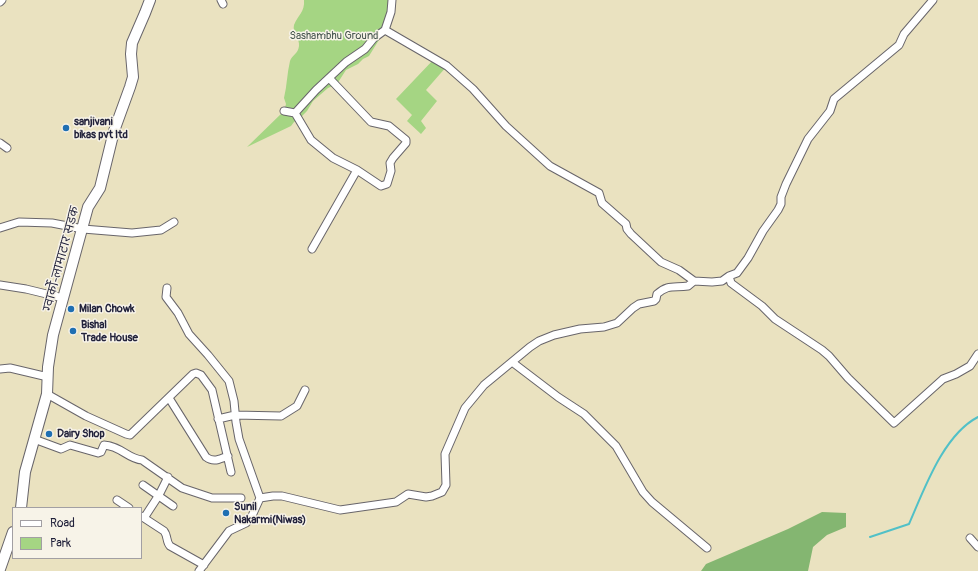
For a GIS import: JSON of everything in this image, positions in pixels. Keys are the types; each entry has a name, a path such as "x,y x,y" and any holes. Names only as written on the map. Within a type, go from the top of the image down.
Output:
{"main road":[{"name":"ग्वार्को-लामाटार सडक","path":"21,507 25,472 47,394 53,335 88,207 100,188 114,132 133,77 131,54 132,43 146,13 150,0"},
{"path":"0,569 12,535"}],"street":[{"path":"295,113 316,90 330,79 346,62 365,49 374,38 385,30 391,12 392,0"},
{"path":"385,30 447,66 473,89 506,126 550,166 599,193 602,203 626,224 631,234 661,262 679,270 694,280 712,282 722,281 737,273 748,258 763,231 778,210 786,184 808,139 830,111 834,99 899,45 904,34 933,0"},
{"path":"284,111 295,113 311,140 333,158 357,170 381,186 387,184 391,171 390,163 406,143 406,140 389,126 371,122 330,79"},
{"path":"0,143 7,148"},
{"path":"312,249 357,170"},
{"path":"0,228 19,222 52,222 83,228 132,233 161,230 174,222"},
{"path":"729,276 731,283 762,306 775,319 829,356 848,378 894,423 943,379 970,366 978,354"},
{"path":"260,498 282,496 340,510 396,502 408,494 426,497 442,492 446,485 445,454 465,408 484,385 539,341 554,335 580,329 604,327 617,323 639,304 654,301 657,294 664,288 670,286 688,286 694,280"},
{"path":"0,285 26,289 63,298"},
{"path":"167,288 166,297 178,313 189,334 229,381 234,401 238,433 260,498 251,518 246,523 229,531 202,568 168,545 164,531 142,517 159,495 168,477"},
{"path":"512,362 558,397 584,414 616,446 643,492 652,502 707,548"},
{"path":"0,369 10,368 48,377"},
{"path":"47,394 86,416 130,435 193,374 201,374 212,390 231,472"},
{"path":"218,419 235,415 281,416 297,406 304,390"},
{"path":"169,398 206,457 214,461 228,456"},
{"path":"34,439 61,449 70,445 98,453 102,452 104,445 117,448 136,460 142,460 182,488 212,498 241,498"},
{"path":"143,485 159,495 172,506"},
{"path":"117,500 128,507"},
{"path":"970,538 978,547"}],"green space":[{"name":"Sashambhu Ground","path":"304,0 392,0 387,27 369,56 346,70 337,84 328,88 313,101 307,111 291,126 247,147 284,111 286,104 284,98 290,61 299,46 294,31 294,25 302,11"},
{"path":"435,58 447,66 426,90 437,101 421,121 426,128 421,134 407,121 412,115 396,99"},
{"path":"822,512 846,513 846,527 827,535 813,547 808,571 701,571 706,564 788,529"}],"waterway":[{"path":"870,537 909,524 928,480 945,450 966,425 978,417"}],"place":[{"name":"sanjivani bikas pvt ltd","path":"66,128"},
{"name":"Milan Chowk","path":"71,309"},
{"name":"Bishal Trade House","path":"73,331"},
{"name":"Dairy Shop","path":"49,434"},
{"name":"Sunil Nakarmi(Niwas)","path":"226,513"}]}
